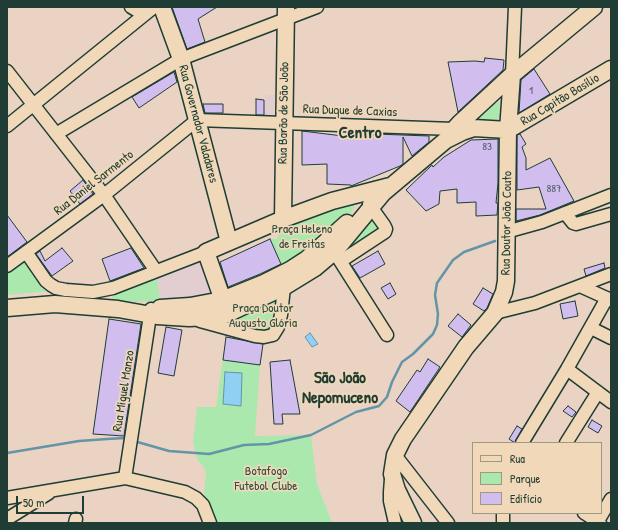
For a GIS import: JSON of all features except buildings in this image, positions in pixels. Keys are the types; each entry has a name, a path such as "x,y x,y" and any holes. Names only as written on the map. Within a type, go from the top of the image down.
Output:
{"main road":[{"name":"Rua Governador Valadares","path":"162,7 181,59 229,242"},
{"path":"147,312 190,306 225,307 284,287 315,268 335,251 372,204 392,185 450,134 512,75 594,7"},
{"name":"Rua Barão de São João","path":"283,219 285,13"},
{"name":"Rua Capitão Basílio","path":"508,130 611,70"},
{"name":"Rua Doutor João Couto","path":"392,474 395,455 403,439 466,347 495,313 504,292 506,281 508,130 512,75"},
{"path":"450,134 474,128 508,130"},
{"path":"225,307 206,252 283,219 332,201 392,185"},
{"path":"7,308 55,304 110,308 189,318 210,317 264,283 290,270 307,259 335,251"},
{"path":"392,474 397,490 413,523"}],"street":[{"path":"131,7 144,15"},
{"path":"7,126 154,7"},
{"path":"56,134 181,59 285,13 317,7"},
{"path":"512,75 515,7"},
{"path":"7,71 104,194 156,271"},
{"name":"Rua Duque de Caxias","path":"197,120 284,123 450,134"},
{"name":"Rua Daniel Sarmento","path":"7,266 104,194 197,120"},
{"path":"506,232 542,222 611,195"},
{"path":"372,204 386,229 385,232 335,251 387,335"},
{"path":"565,213 573,223 576,224 611,214"},
{"path":"26,252 46,281 56,288 93,292 102,291 206,252"},
{"path":"495,313 535,303 611,274"},
{"path":"523,442 609,299 580,286"},
{"path":"189,318 255,336 264,337 273,335 278,327 282,314 284,287"},
{"name":"Rua Miguel Manzo","path":"125,478 147,312"},
{"path":"591,328 611,338"},
{"path":"567,369 611,402"},
{"path":"567,442 598,392"},
{"path":"395,455 448,523"},
{"path":"392,474 390,492 394,523"},
{"path":"7,498 125,478 186,492 196,498 202,506 210,523"},
{"path":"7,519 55,489"},
{"path":"586,514 599,522 611,499"}],"shaded area":[{"path":"265,95 274,95 273,117 264,116"},
{"path":"204,259 213,292 183,301 160,301 157,278"}],"green space":[{"path":"500,102 499,117 496,123 473,123 486,107"},
{"name":"Praça Heleno de Freitas","path":"356,200 354,208 340,229 313,252 282,265 270,239 277,239 279,232 284,226"},
{"path":"371,211 384,229 341,258 339,249"},
{"path":"26,254 50,291 7,295 7,270"},
{"path":"157,278 160,301 113,302 112,295"},
{"name":"Praça Doutor Augusto Glória","path":"269,296 279,301 271,331 257,332 227,324 227,322"},
{"name":"Botafogo Futebol Clube","path":"226,337 263,343 255,436 311,435 317,484 332,523 217,523 204,493 206,474 204,467 198,461 193,443 197,407 216,407"}],"water":[{"path":"310,333 318,344 312,347 305,337"},
{"path":"225,372 242,373 241,406 223,404"}],"waterway":[{"path":"134,441 169,451 209,454 244,445 269,444 311,435 356,412 379,406 387,397 392,382 402,362 413,354 433,334 437,325 438,314 435,295 437,283 453,260 464,252 495,241"},
{"path":"7,453 79,441 128,439"}],"district":[{"name":"Centro","path":"360,133"},
{"name":"São João Nepomuceno","path":"340,388"}]}
